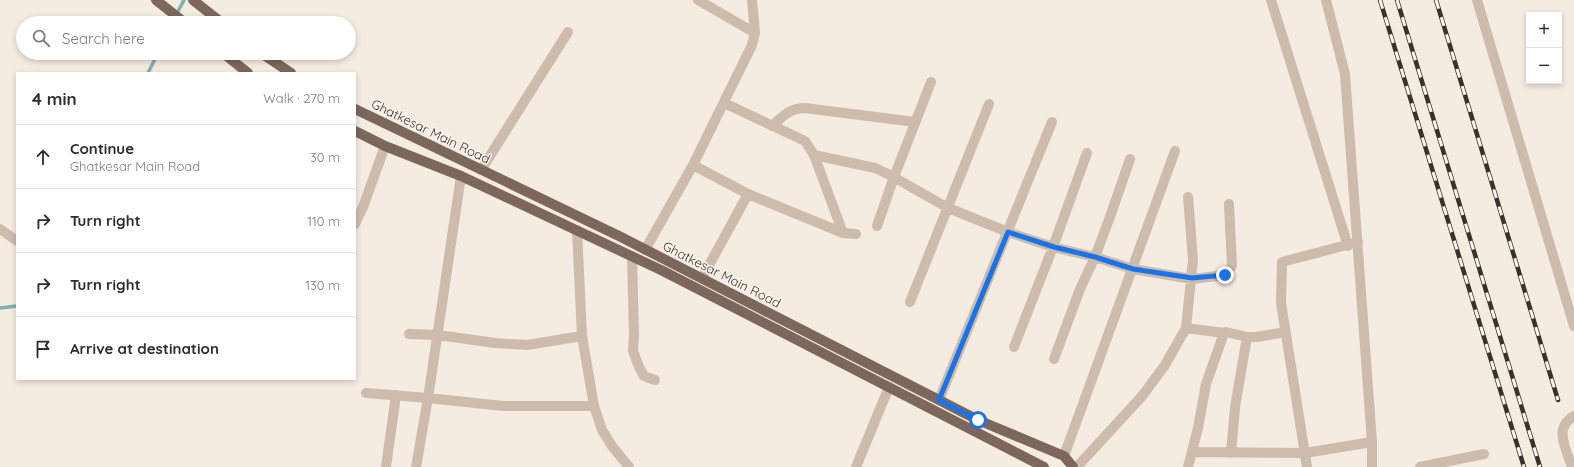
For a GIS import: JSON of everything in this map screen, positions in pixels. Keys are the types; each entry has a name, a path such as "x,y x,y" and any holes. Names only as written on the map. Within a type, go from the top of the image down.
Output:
{"main road":[{"path":"156,0 176,16"},
{"path":"193,0 213,16"},
{"path":"232,60 247,72"},
{"path":"271,60 289,72"},
{"name":"Ghatkesar Main Road","path":"356,109 646,250 978,420 1064,456 1073,467"},
{"name":"Ghatkesar Main Road","path":"356,132 385,146 461,176 632,256 1044,467"},
{"path":"461,176 466,163"},
{"path":"889,387 894,377"}],"street":[{"path":"698,0 755,33"},
{"path":"646,250 693,165 752,45 755,33 752,0"},
{"path":"1271,0 1348,246"},
{"path":"1326,0 1345,74 1372,442 1372,467"},
{"path":"1477,0 1574,326"},
{"path":"481,170 568,32"},
{"path":"877,226 894,177 931,82"},
{"path":"724,103 805,141 814,155 843,233"},
{"path":"910,302 989,104"},
{"path":"772,126 784,114 792,110 805,108 915,122"},
{"path":"939,400 1052,122"},
{"path":"356,222 363,207 385,146"},
{"path":"1064,456 1175,151"},
{"path":"1014,347 1054,247 1087,154"},
{"path":"814,155 875,168 894,177 948,208 1008,232 1054,247 1095,257 1133,269 1192,278 1225,275 1232,266 1229,204"},
{"path":"1054,359 1080,289 1095,257 1130,159"},
{"path":"693,165 748,194 843,233 856,234"},
{"path":"416,467 438,335 461,176"},
{"path":"702,278 748,194"},
{"path":"1077,467 1143,395 1165,365 1186,328 1193,260 1188,198"},
{"path":"0,229 16,240"},
{"path":"577,230 582,336 594,406 602,430 612,446 629,467"},
{"path":"1306,467 1281,303 1282,262 1348,246 1358,242"},
{"path":"632,256 633,351 644,376 655,380"},
{"path":"1186,328 1226,332 1247,337 1286,332"},
{"path":"1188,467 1193,452 1206,384 1224,333"},
{"path":"409,334 438,335 495,343 526,345 582,336"},
{"path":"1231,453 1235,407 1247,337"},
{"path":"856,467 889,387"},
{"path":"366,393 503,406 594,406"},
{"path":"386,467 396,395"},
{"path":"1572,467 1562,436 1563,427 1566,420 1574,416"},
{"path":"1193,452 1305,453 1372,442"},
{"path":"1420,467 1484,454"}],"waterway":[{"path":"176,16 184,0"},
{"path":"148,72 154,60"},
{"path":"0,308 16,306"}],"railway":[{"path":"1380,0 1524,467"},
{"path":"1397,0 1540,467"},
{"path":"1436,0 1558,400"}],"route":[{"path":"978,420 939,400 1008,232 1054,247 1095,257 1133,269 1192,278 1225,275"}]}
